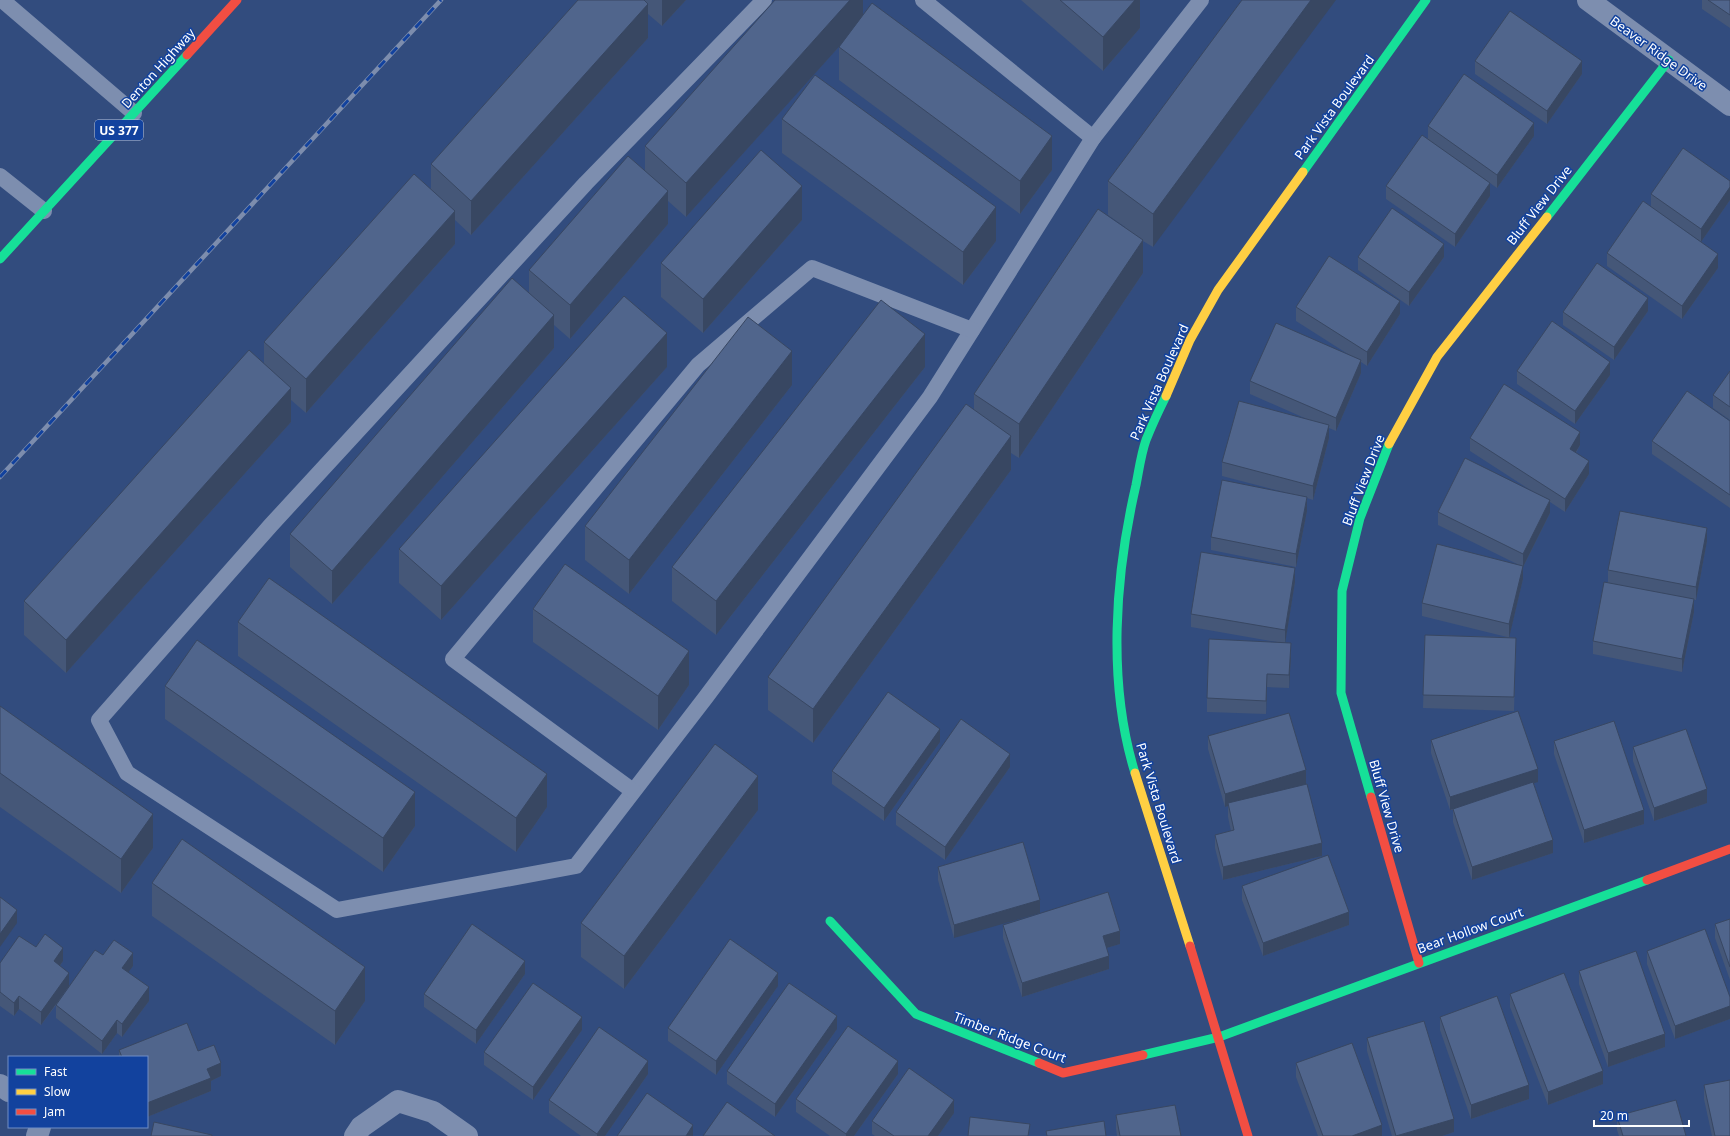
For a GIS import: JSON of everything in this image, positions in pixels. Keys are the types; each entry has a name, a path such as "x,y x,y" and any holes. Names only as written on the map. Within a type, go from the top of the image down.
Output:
{"street":[{"name":"Denton Highway","path":"0,259 237,0"},
{"name":"Park Vista Boulevard","path":"1248,1136 1219,1037 1127,747 1118,679 1118,603 1128,518 1146,441 1190,340 1218,290 1426,0"},
{"name":"Beaver Ridge Drive","path":"1588,0 1730,105"},
{"name":"Bluff View Drive","path":"1419,963 1340,693 1342,591 1360,518 1388,446 1437,357 1669,60"},
{"name":"Bear Hollow Court","path":"1219,1037 1730,849"},
{"name":"Timber Ridge Court","path":"830,921 916,1014 1063,1073 1219,1037"},
{"path":"0,1084 8,1090"},
{"path":"355,1136 361,1127 398,1101 433,1112 467,1136"}],"lane":[{"path":"2,0 134,113"},
{"path":"764,0 586,182 271,525 99,720 127,773 337,910 576,866 930,397 1093,138 1201,0"},
{"path":"923,0 1093,138"},
{"path":"0,176 44,211"},
{"path":"633,792 453,659 698,365 812,268 972,330"}],"building":[{"path":"578,0 644,0 648,4 471,201 431,164"},
{"path":"775,0 850,0 686,183 645,146"},
{"path":"1060,0 1135,0 1103,37"},
{"path":"1242,0 1311,0 1153,214 1108,181"},
{"path":"1708,0 1730,0 1730,15"},
{"path":"872,3 1052,136 1020,181 839,47"},
{"path":"1510,11 1582,61 1547,111 1475,61"},
{"path":"1464,74 1534,123 1497,175 1428,126"},
{"path":"815,75 996,207 963,252 782,119"},
{"path":"1422,135 1490,183 1455,234 1386,186"},
{"path":"1683,148 1730,181 1730,187 1701,229 1651,194"},
{"path":"761,150 802,186 703,299 661,263"},
{"path":"628,156 668,191 570,305 529,270"},
{"path":"414,174 455,211 306,379 264,342"},
{"path":"1643,201 1718,254 1682,306 1607,253"},
{"path":"1392,208 1444,244 1409,292 1358,257"},
{"path":"1098,209 1143,240 1019,424 974,394"},
{"path":"1329,256 1400,301 1367,352 1296,307"},
{"path":"1597,263 1648,298 1614,347 1563,312"},
{"path":"512,278 554,315 332,571 290,534"},
{"path":"624,296 667,333 441,586 399,549"},
{"path":"881,300 925,334 716,601 672,567"},
{"path":"748,317 792,351 629,560 585,526"},
{"path":"1552,321 1610,362 1575,411 1517,371"},
{"path":"1276,323 1361,360 1336,418 1250,381"},
{"path":"249,350 291,388 66,640 24,601"},
{"path":"1730,371 1730,407 1713,395"},
{"path":"1504,384 1580,432 1570,449 1589,461 1565,499 1470,438"},
{"path":"1687,391 1730,421 1730,495 1652,441"},
{"path":"1239,401 1329,425 1313,486 1222,462"},
{"path":"966,404 1011,436 813,709 768,677"},
{"path":"1465,458 1550,500 1523,554 1438,512"},
{"path":"1222,480 1307,497 1296,554 1211,537"},
{"path":"1620,511 1707,528 1696,587 1608,570"},
{"path":"1437,544 1523,566 1509,624 1422,603"},
{"path":"1201,552 1295,568 1285,630 1191,614"},
{"path":"565,564 689,651 658,696 533,609"},
{"path":"269,578 547,774 516,818 238,622"},
{"path":"1604,582 1694,599 1682,659 1593,641"},
{"path":"1425,635 1516,638 1514,697 1423,695"},
{"path":"1209,639 1291,643 1289,675 1267,674 1266,701 1207,698"},
{"path":"197,640 415,792 383,838 165,686"},
{"path":"888,692 940,729 884,808 832,771"},
{"path":"0,706 153,814 121,859 0,773"},
{"path":"1518,711 1538,769 1450,797 1431,740"},
{"path":"1289,713 1306,770 1225,794 1208,736"},
{"path":"961,719 1010,754 945,847 896,812"},
{"path":"1614,721 1644,810 1584,830 1554,741"},
{"path":"1686,729 1707,789 1654,808 1633,747"},
{"path":"715,744 758,776 624,956 581,923"},
{"path":"1533,782 1553,840 1472,867 1453,809"},
{"path":"1307,784 1322,843 1223,867 1215,835 1234,830 1228,803"},
{"path":"182,839 365,967 335,1011 152,883"},
{"path":"1023,842 1040,900 954,925 938,867"},
{"path":"1328,855 1349,912 1263,943 1242,886"},
{"path":"1108,892 1120,931 1103,936 1109,956 1022,983 1003,925"},
{"path":"0,897 17,910 0,934"},
{"path":"1730,919 1730,967 1715,924"},
{"path":"472,924 525,961 476,1030 424,994"},
{"path":"1705,929 1730,997 1730,1006 1675,1026 1647,951"},
{"path":"45,934 63,948 54,961 69,973 41,1012 19,996 14,1003 0,992 0,963 19,936 36,947"},
{"path":"730,939 778,973 716,1061 668,1028"},
{"path":"114,940 133,953 122,968 149,987 122,1024 117,1020 102,1041 56,1005 95,950 103,955"},
{"path":"1636,951 1665,1034 1608,1053 1579,971"},
{"path":"1564,973 1603,1071 1548,1092 1510,994"},
{"path":"533,983 582,1017 533,1087 484,1052"},
{"path":"789,983 837,1016 775,1104 727,1071"},
{"path":"1497,996 1529,1085 1471,1105 1440,1017"},
{"path":"1424,1021 1454,1119 1396,1136 1367,1038"},
{"path":"187,1023 198,1051 214,1045 221,1063 207,1069 211,1078 148,1103 148,1056 122,1056 119,1050"},
{"path":"848,1026 898,1061 846,1134 796,1099"},
{"path":"599,1027 648,1061 597,1134 549,1100"},
{"path":"1352,1043 1382,1125 1352,1136 1323,1136 1296,1063"},
{"path":"909,1068 954,1100 928,1136 894,1136 872,1121"},
{"path":"1730,1080 1730,1136 1715,1136 1704,1085"},
{"path":"647,1093 693,1125 686,1136 617,1136"},
{"path":"1676,1100 1686,1136 1623,1136 1617,1116"},
{"path":"727,1102 775,1136 703,1136"},
{"path":"1175,1105 1181,1136 1120,1136 1116,1115"},
{"path":"970,1117 1030,1124 1028,1136 968,1136"},
{"path":"1104,1121 1106,1136 1047,1136 1046,1131"},
{"path":"154,1122 212,1135 212,1136 151,1136"}],"railway":[{"path":"0,477 441,0"}],"traffic: fast":[{"path":"1303,172 1426,0"},
{"path":"0,259 187,55"},
{"path":"1547,217 1669,60"},
{"path":"1135,773 1126,738 1120,703 1117,666 1119,592 1123,555 1143,451 1146,440 1166,396"},
{"path":"1371,797 1341,693 1342,591 1360,518 1389,444"},
{"path":"1143,1055 1219,1037 1647,880"},
{"path":"830,921 916,1014 1039,1063"}],"traffic: slow":[{"path":"1166,396 1190,340 1218,290 1303,172"},
{"path":"1389,444 1437,357 1547,217"},
{"path":"1135,773 1190,946"}],"traffic: jam":[{"path":"187,55 237,0"},
{"path":"1371,797 1419,963"},
{"path":"1647,880 1730,849"},
{"path":"1190,946 1248,1136"},
{"path":"1039,1063 1063,1073 1143,1055"}]}
